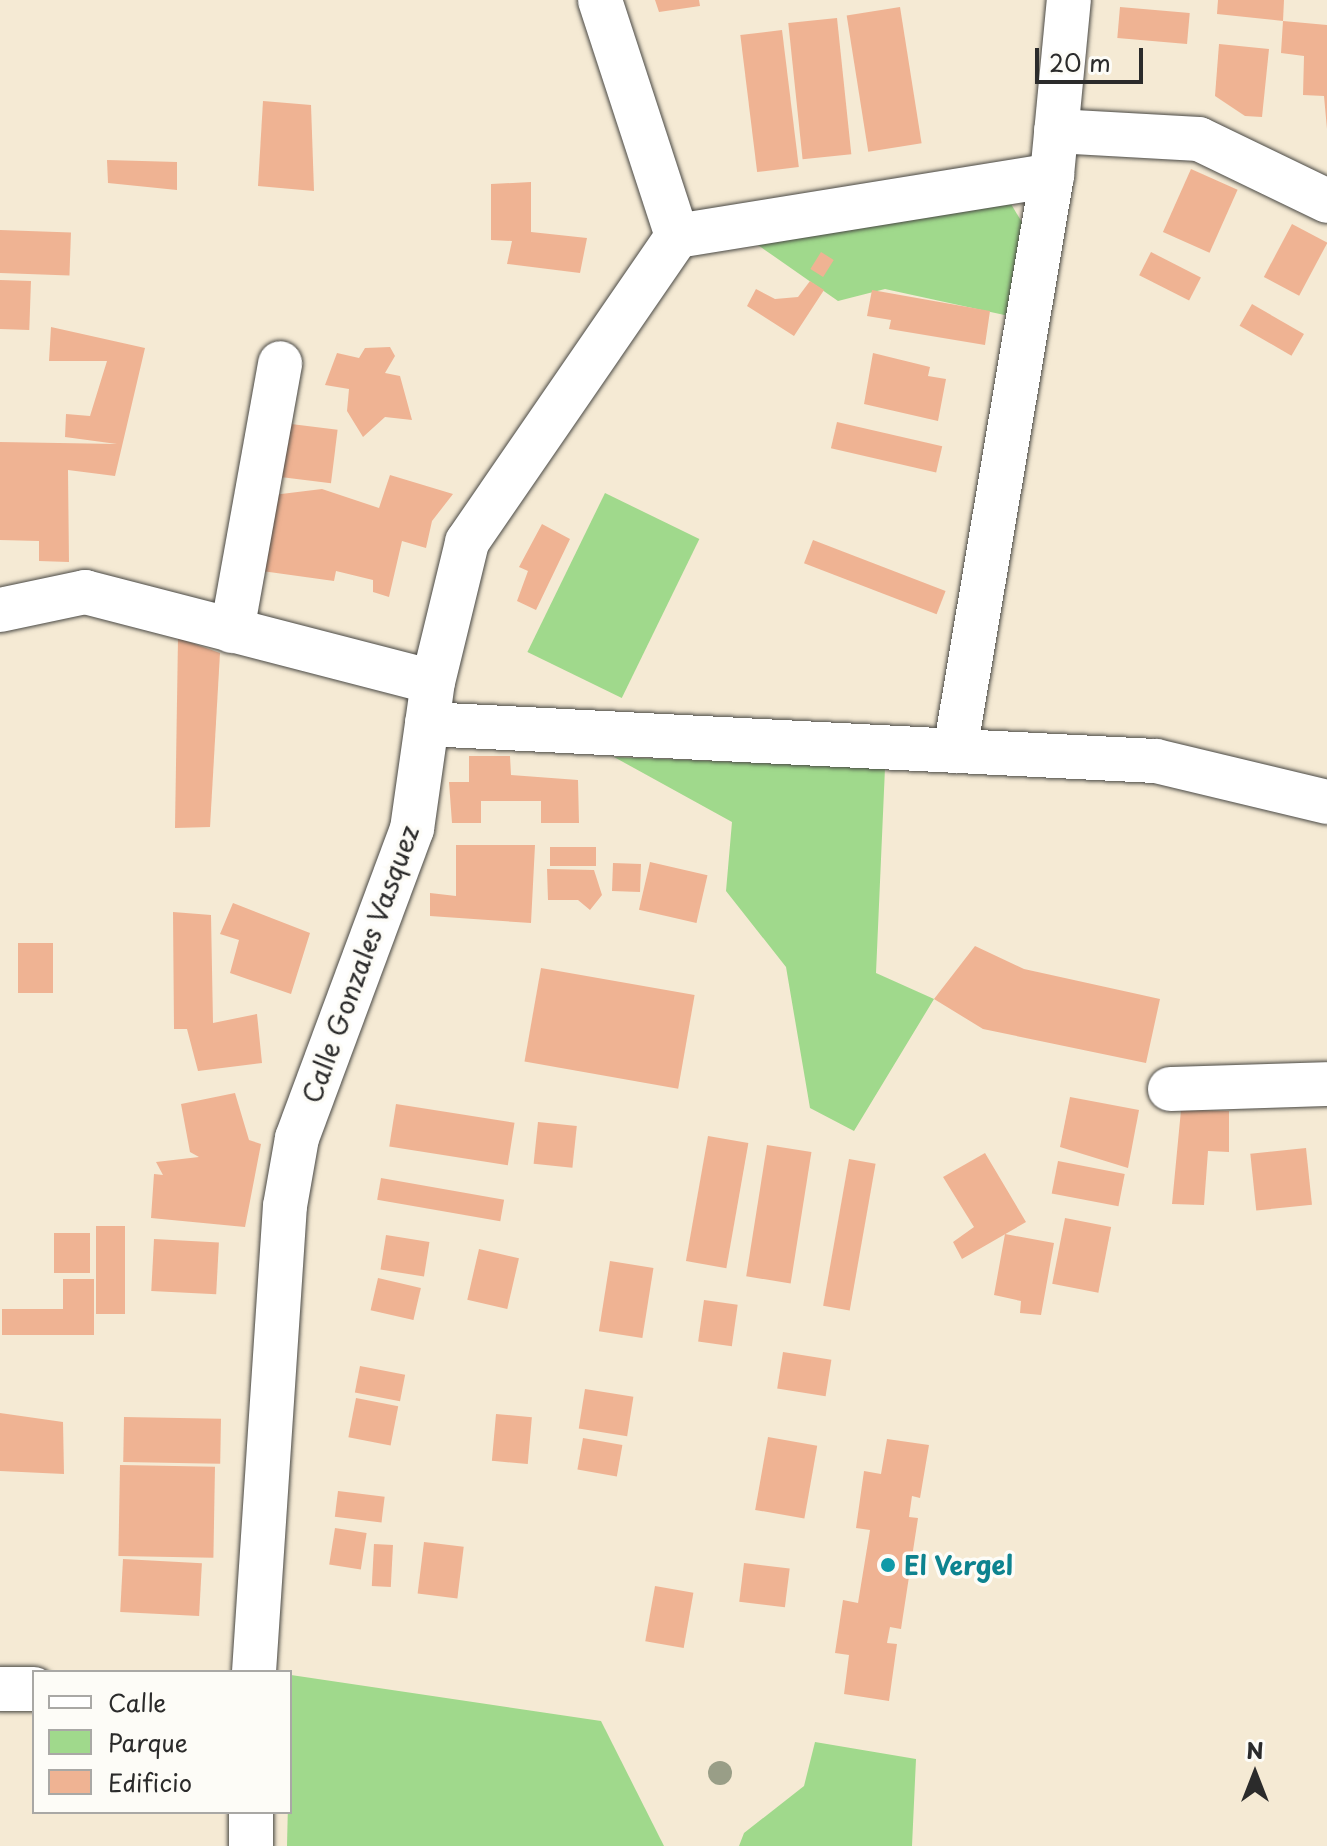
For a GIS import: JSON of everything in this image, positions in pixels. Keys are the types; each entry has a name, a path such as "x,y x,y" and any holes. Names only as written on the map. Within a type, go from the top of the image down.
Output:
{"street":[{"path":"600,0 677,236 1052,175"},
{"path":"955,751 1052,175 1069,0"},
{"path":"1056,131 1199,139 1327,201"},
{"name":"Calle Gonzales Vasquez","path":"254,1670 285,1206 297,1138 412,829 430,703 467,542 677,236"},
{"path":"232,631 280,363"},
{"path":"0,610 85,592 232,631 430,703 955,751 1156,761 1327,802"},
{"path":"1170,1089 1327,1084"},
{"path":"0,1689 32,1689"},
{"path":"251,1814 251,1846"}],"green space":[{"path":"1011,204 1026,229 1009,316 885,289 838,301 755,243 912,213"},
{"path":"605,493 699,539 622,698 527,652"},
{"path":"614,757 885,768 876,973 934,999 854,1131 810,1108 786,967 726,891 732,822"},
{"path":"292,1675 601,1721 664,1846 287,1846 288,1814 292,1814"},
{"path":"815,1742 916,1759 912,1846 739,1846 744,1833 804,1786"}],"building":[{"path":"655,0 699,0 700,6 659,12"},
{"path":"1218,0 1284,0 1283,21 1217,14"},
{"path":"900,7 922,143 868,152 847,15"},
{"path":"1120,7 1190,13 1187,44 1117,38"},
{"path":"837,18 851,154 803,159 788,23"},
{"path":"1283,21 1327,25 1327,129 1324,96 1303,95 1304,56 1281,53"},
{"path":"782,30 799,167 757,172 740,35"},
{"path":"1219,44 1269,49 1262,117 1245,116 1215,96"},
{"path":"263,101 311,105 314,191 258,186"},
{"path":"107,160 177,162 177,190 108,183"},
{"path":"1191,169 1238,190 1210,253 1163,232"},
{"path":"531,182 531,232 587,238 580,273 507,264 512,241 491,240 491,184"},
{"path":"1292,224 1327,243 1299,296 1264,277"},
{"path":"0,230 71,232 69,275 0,273"},
{"path":"821,252 834,260 823,277 810,269"},
{"path":"1151,252 1201,277 1189,301 1139,275"},
{"path":"0,280 31,281 29,330 0,329"},
{"path":"810,281 824,290 794,336 747,306 756,289 775,299 798,297"},
{"path":"872,290 990,311 985,345 889,329 891,320 867,316"},
{"path":"1252,304 1304,334 1291,356 1240,326"},
{"path":"51,327 145,348 115,476 68,470 69,562 39,561 39,541 0,540 0,442 117,444 65,437 66,414 90,416 107,361 49,361"},
{"path":"390,347 395,356 385,373 400,376 412,420 385,417 363,437 347,411 349,389 325,385 337,353 359,358 365,348"},
{"path":"873,353 930,367 928,376 946,379 938,421 864,404"},
{"path":"837,422 942,446 936,473 831,448"},
{"path":"283,423 338,430 331,483 276,477"},
{"path":"390,475 453,494 432,521 426,548 402,541 389,597 373,592 373,580 336,571 334,581 262,571 273,495 322,489 379,508"},
{"path":"542,524 570,539 536,610 517,601 528,571 519,567"},
{"path":"813,540 946,591 937,614 804,563"},
{"path":"178,638 220,653 210,827 175,828"},
{"path":"469,756 510,756 511,775 578,780 579,823 541,823 541,801 481,801 481,823 452,823 449,782 469,782"},
{"path":"456,845 535,845 531,923 430,916 430,893 456,896"},
{"path":"550,847 596,847 596,866 550,866"},
{"path":"650,862 707,875 696,923 639,910"},
{"path":"613,863 641,864 640,892 612,891"},
{"path":"547,869 594,870 602,895 590,910 578,900 548,900"},
{"path":"233,903 310,933 291,994 230,973 239,940 220,934"},
{"path":"173,912 211,915 213,1023 257,1014 262,1063 198,1071 187,1029 174,1029"},
{"path":"18,943 53,943 53,993 18,993"},
{"path":"975,946 1024,969 1160,999 1146,1063 983,1029 934,999"},
{"path":"541,968 695,995 678,1089 525,1062"},
{"path":"235,1093 249,1140 261,1144 245,1227 151,1218 154,1174 163,1175 156,1162 199,1157 190,1152 181,1104"},
{"path":"1070,1097 1139,1110 1128,1168 1060,1147"},
{"path":"396,1104 515,1123 508,1165 389,1146"},
{"path":"1181,1110 1229,1111 1229,1152 1208,1151 1204,1205 1172,1204"},
{"path":"538,1122 577,1126 572,1168 534,1164"},
{"path":"708,1136 748,1143 726,1268 686,1261"},
{"path":"767,1145 811,1152 791,1283 746,1276"},
{"path":"1306,1148 1312,1205 1256,1211 1250,1154"},
{"path":"985,1153 1026,1222 962,1259 953,1242 974,1227 943,1177"},
{"path":"849,1159 876,1164 850,1310 823,1306"},
{"path":"1058,1161 1125,1174 1118,1206 1052,1193"},
{"path":"381,1178 504,1200 500,1221 377,1200"},
{"path":"1065,1218 1111,1227 1098,1293 1052,1284"},
{"path":"96,1226 125,1226 125,1314 96,1314"},
{"path":"54,1233 90,1233 90,1273 54,1273"},
{"path":"1005,1234 1054,1243 1041,1315 1020,1313 1021,1301 994,1295"},
{"path":"386,1235 429,1242 424,1276 381,1270"},
{"path":"154,1239 219,1242 216,1294 151,1291"},
{"path":"479,1249 519,1258 507,1309 467,1300"},
{"path":"610,1261 653,1268 642,1338 599,1331"},
{"path":"378,1278 421,1288 413,1320 371,1310"},
{"path":"63,1279 94,1279 94,1335 2,1335 2,1309 63,1309"},
{"path":"704,1300 738,1305 732,1346 698,1342"},
{"path":"783,1352 831,1360 826,1396 777,1389"},
{"path":"360,1366 405,1375 400,1401 355,1393"},
{"path":"585,1389 633,1397 627,1436 579,1429"},
{"path":"356,1398 398,1406 391,1445 348,1437"},
{"path":"0,1413 63,1422 64,1474 0,1471"},
{"path":"496,1414 532,1417 528,1464 492,1461"},
{"path":"124,1417 221,1419 220,1464 123,1462"},
{"path":"768,1437 817,1446 804,1519 755,1510"},
{"path":"583,1438 622,1445 617,1476 577,1470"},
{"name":"El Vergel","path":"887,1439 929,1445 920,1498 912,1496 909,1517 918,1518 901,1629 890,1627 887,1643 897,1644 889,1701 844,1694 849,1655 835,1653 843,1600 858,1603 870,1530 856,1528 864,1471 881,1474"},
{"path":"120,1465 215,1467 213,1558 118,1556"},
{"path":"338,1491 385,1497 381,1523 335,1517"},
{"path":"335,1528 367,1533 361,1570 329,1565"},
{"path":"424,1542 464,1547 457,1598 418,1594"},
{"path":"374,1544 393,1545 391,1587 372,1586"},
{"path":"123,1559 202,1563 199,1616 120,1612"},
{"path":"744,1563 790,1569 785,1607 739,1602"},
{"path":"655,1586 693,1593 684,1648 645,1641"}],"place":[{"name":"El Vergel","path":"888,1565"}]}
